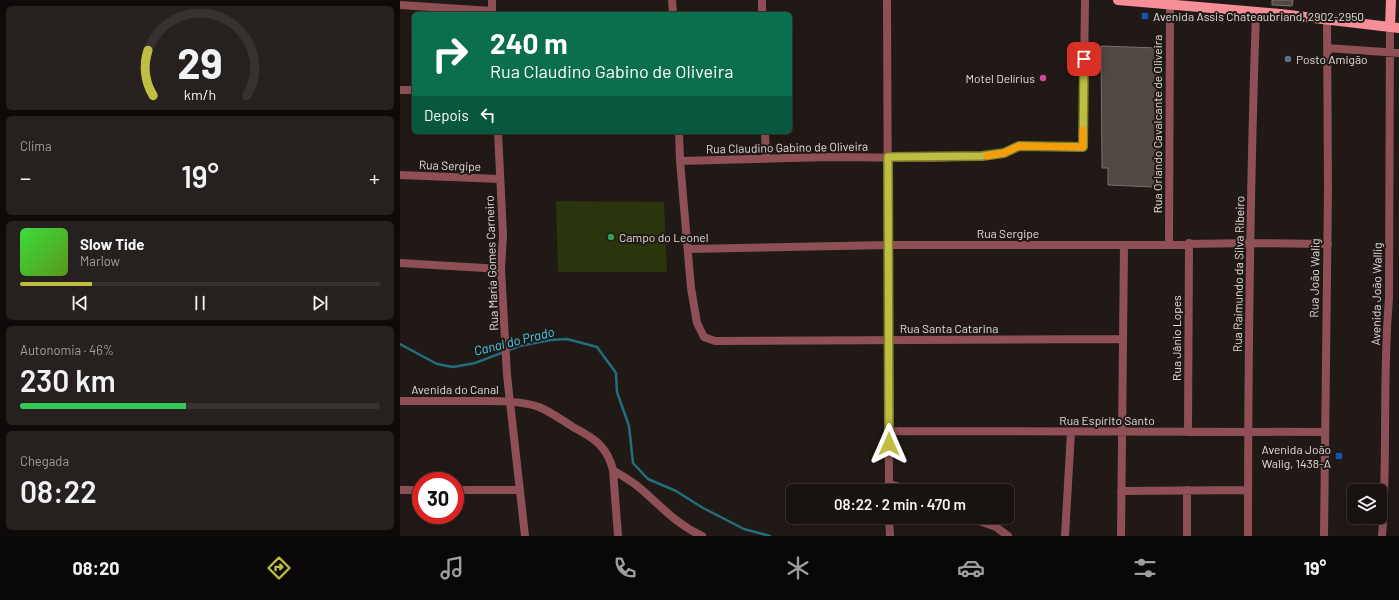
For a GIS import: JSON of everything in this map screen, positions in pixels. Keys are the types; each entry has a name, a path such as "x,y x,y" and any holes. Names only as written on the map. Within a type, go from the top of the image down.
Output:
{"main road":[{"path":"1118,0 1256,12 1394,28 1391,0"}],"street":[{"path":"492,0 492,12"},
{"path":"672,0 673,12"},
{"path":"762,0 762,12"},
{"path":"887,0 889,484"},
{"name":"Rua Claudino Gabino de Oliveira","path":"680,161 982,156 1004,153 1019,146 1083,147 1085,0"},
{"name":"Rua Orlando Cavalcante de Oliveira","path":"1169,244 1170,4"},
{"path":"400,5 480,12"},
{"name":"Rua Raimundo da Silva Ribeiro","path":"1248,536 1248,333 1256,12"},
{"name":"Rua João Walig","path":"1324,536 1328,244 1327,20"},
{"path":"1389,52 1394,28"},
{"path":"1327,48 1399,53"},
{"name":"Avenida João Wallig","path":"1382,536 1389,299 1389,52"},
{"path":"400,90 412,90"},
{"name":"Rua Maria Gomes Carneiro","path":"498,134 503,235 501,269 506,362 525,536"},
{"path":"678,134 688,250"},
{"path":"765,134 766,159"},
{"name":"Rua Sergipe","path":"400,175 500,179"},
{"name":"Rua Sergipe","path":"688,250 888,245 1124,245 1189,243 1328,244"},
{"name":"Rua Jânio Lopes","path":"1188,432 1189,243"},
{"path":"1121,536 1124,245"},
{"name":"Rua Santa Catarina","path":"688,250 691,288 697,323 704,337 715,341 1123,339"},
{"path":"400,263 501,269"},
{"name":"Avenida do Canal","path":"400,401 510,401 544,409 592,437 605,451 611,461 618,536"},
{"name":"Rua Espírito Santo","path":"889,431 1325,432"},
{"path":"1065,536 1071,432"},
{"path":"613,470 640,488 666,513 686,529 702,536"},
{"path":"400,490 412,490"},
{"path":"464,490 520,490"},
{"path":"1121,490 1248,490"},
{"path":"1187,490 1187,536"},
{"path":"889,524 890,536"},
{"path":"988,524 996,527 1008,536"}],"green space":[{"name":"Campo do Leonel","path":"556,201 664,202 667,272 558,272"}],"building":[{"path":"1272,0 1293,0 1292,6 1272,5"},
{"path":"1101,46 1158,48 1157,168 1154,187 1108,185 1108,168 1102,168"}],"waterway":[{"name":"Canal do Prado","path":"400,344 437,364 453,367 475,363 520,346 550,340 567,339 597,347 616,373 617,392 629,426 633,463 648,479 676,491 703,508 744,529 770,536"}],"slow traffic":[{"path":"987,156 1004,153 1019,146 1083,147 1083,130"}],"place":[{"name":"Avenida Assis Chateaubriand, 2902-2950","path":"1145,16"},
{"name":"Posto Amigão","path":"1288,59"},
{"name":"Motel Delírius","path":"1043,78"},
{"name":"Campo do Leonel","path":"611,237"},
{"name":"Avenida João Walig, 1438-A","path":"1339,456"}],"route":[{"path":"889,444 888,157 931,158 995,155 1004,153 1019,146 1083,147 1084,59"}]}
